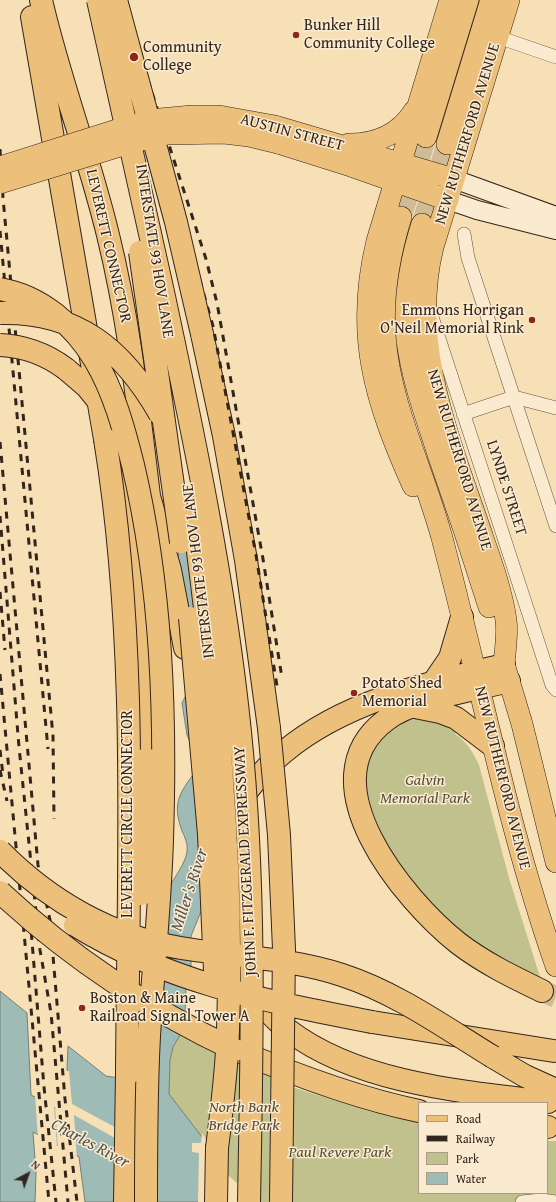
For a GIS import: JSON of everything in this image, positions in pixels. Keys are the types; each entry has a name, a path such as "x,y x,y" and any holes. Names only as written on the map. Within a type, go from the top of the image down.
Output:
{"highway":[{"name":"LEVERETT CONNECTOR","path":"29,0 104,439"},
{"name":"LEVERETT CONNECTOR","path":"41,0 90,165 114,262 136,382 149,497"},
{"path":"94,0 115,102 149,310 183,558 209,834 214,943 217,1148 216,1202"},
{"path":"98,0 184,392 217,569"},
{"name":"INTERSTATE 93 HOV LANE","path":"109,0 130,99 163,300 198,556 222,768 228,858 229,970 227,1052 217,1148"},
{"path":"116,0 176,222 202,334 232,479 253,602 276,790 283,910 284,1005 281,1202"},
{"path":"0,289 21,295 37,302 65,322 87,347 104,377 124,431 136,480 156,608"},
{"path":"0,312 36,314 68,324 98,340 128,366 154,403 172,439 193,495 217,569"},
{"path":"0,344 31,349 51,358 66,369 87,387 109,414 128,446 145,483 158,522 170,570 202,755"},
{"path":"66,369 96,416 116,463 128,514 136,572 145,712 145,831 132,1046 127,1075"},
{"name":"LEVERETT CIRCLE CONNECTOR","path":"104,439 112,490 128,674 130,756 125,1197"},
{"name":"LEVERETT CIRCLE CONNECTOR","path":"146,1202 149,1046 163,811 163,726 149,497"},
{"name":"JOHN F. FITZGERALD EXPRESSWAY","path":"217,569 240,727 249,847 252,967 249,1202"},
{"path":"434,683 450,658 462,617"},
{"path":"507,673 477,680 396,713 381,723 366,740 358,756 354,775 356,797 371,837 385,863 407,893 448,934 486,962 542,991"},
{"path":"477,680 434,683 365,705 331,721 309,734 280,755 235,806 223,824 216,843 213,871 215,905 227,953 244,981 272,1017 288,1030 311,1045 362,1067 400,1079 455,1090 552,1096"},
{"path":"412,706 440,712 456,718 493,746"},
{"path":"0,851 19,870 51,894 88,917 131,936 166,945 295,963 342,975 393,996 526,1076 552,1096"},
{"path":"0,864 24,887 74,924 110,945 146,963 190,980 248,996 372,1022 554,1051"},
{"path":"0,892 54,940 114,982 162,1012 235,1050 334,1088 369,1099 418,1111"}],"main road":[{"name":"NEW RUTHERFORD AVENUE","path":"419,130 418,103 450,0"},
{"name":"NEW RUTHERFORD AVENUE","path":"468,0 419,130 399,172 392,220 390,257 386,288 385,325 387,356 396,395 435,516 449,565 493,746 530,888 556,966"},
{"name":"NEW RUTHERFORD AVENUE","path":"446,144 491,0"},
{"name":"NEW RUTHERFORD AVENUE","path":"507,673 506,620 490,558 447,430 433,378 426,343 425,296 433,247 509,0"},
{"path":"330,142 361,144 385,138 404,124 418,103"},
{"name":"AUSTIN STREET","path":"0,167 123,128 160,119 184,116 220,116 276,134 351,166 454,179 556,216"},
{"path":"419,130 414,134 419,142 424,147 442,153 452,150 467,137"},
{"name":"AUSTIN STREET","path":"0,183 139,140 167,134 224,133 248,136 276,134 330,142 399,172 448,200 477,210 556,230"},
{"path":"351,166 366,178 376,192 383,212 392,220"},
{"path":"392,220 390,215 400,210 410,209 418,211 426,217 431,226 433,234 433,247"},
{"name":"NEW RUTHERFORD AVENUE","path":"422,224 410,269 407,290 406,330 411,364 423,409 488,602 522,724 555,855"}],"street":[{"path":"498,37 556,57"},
{"path":"464,234 467,255 556,526"},
{"name":"LYNDE STREET","path":"425,296 552,685 556,690"},
{"path":"463,414 514,397 556,408"},
{"path":"522,1202 541,1200 556,1202"}],"green space":[{"name":"Galvin Memorial Park","path":"417,718 458,728 455,734 463,740 479,765 509,878 540,977 534,976 471,942 405,879 371,815 363,778 374,746 397,725 406,720"},
{"path":"180,1034 292,1087 368,1111 418,1122 418,1194 548,1194 548,1141 556,1141 556,1202 257,1202 228,1178 197,1131 169,1094 170,1060 173,1047"}],"water":[{"path":"193,532 204,904 191,936 191,972 186,988 185,1016 183,1030 173,1047 170,1060 169,1094 205,1141 228,1178 257,1202 85,1202 79,1157 33,1132 36,1173 35,1202 0,1202 0,991 27,1013 31,1095 72,1117 67,1068 68,1046 106,1076 132,1080 169,888 182,866 187,852 186,841 179,821 178,806 181,793 195,772 182,703 188,691 178,560 179,549"}],"pier":[{"path":"66,1071 69,1071 72,1104 122,1131 122,1142 74,1115 77,1159 58,1149 55,1105 70,1114"},
{"path":"35,1095 54,1105 57,1148 38,1138"},
{"path":"202,1133 212,1148 220,1165 229,1176 259,1202 198,1202 199,1153 192,1152 192,1143 201,1143"}],"tunnel":[{"path":"401,217 426,137"},
{"path":"422,224 447,144"},
{"path":"542,991 556,997"}],"railway":[{"path":"110,0 196,267 213,326 256,555 277,686"},
{"path":"122,0 206,259 217,303 263,559 282,678"},
{"path":"0,149 3,198 53,736 54,819"},
{"path":"0,231 48,749"},
{"path":"0,442 38,865 50,920 65,1099 77,1202"},
{"path":"0,516 19,747 40,950 51,1013 68,1202"},
{"path":"0,592 5,650"},
{"path":"0,674 49,1202"},
{"path":"0,750 3,775"},
{"path":"0,770 7,801"},
{"path":"29,905 44,1087 56,1202"}],"place":[{"name":"Bunker Hill Community College","path":"296,35"},
{"name":"Community College","path":"134,57"},
{"name":"Emmons Horrigan O'Neil Memorial Rink","path":"532,320"},
{"name":"Potato Shed Memorial","path":"354,693"},
{"name":"Boston & Maine Railroad Signal Tower A","path":"82,1008"}],"water label":[{"name":"Miller's River","path":"190,890"},
{"name":"Charles River","path":"90,1144"}],"park label":[{"name":"North Bank Bridge Park","path":"244,1117"},
{"name":"Paul Revere Park","path":"340,1153"}]}
